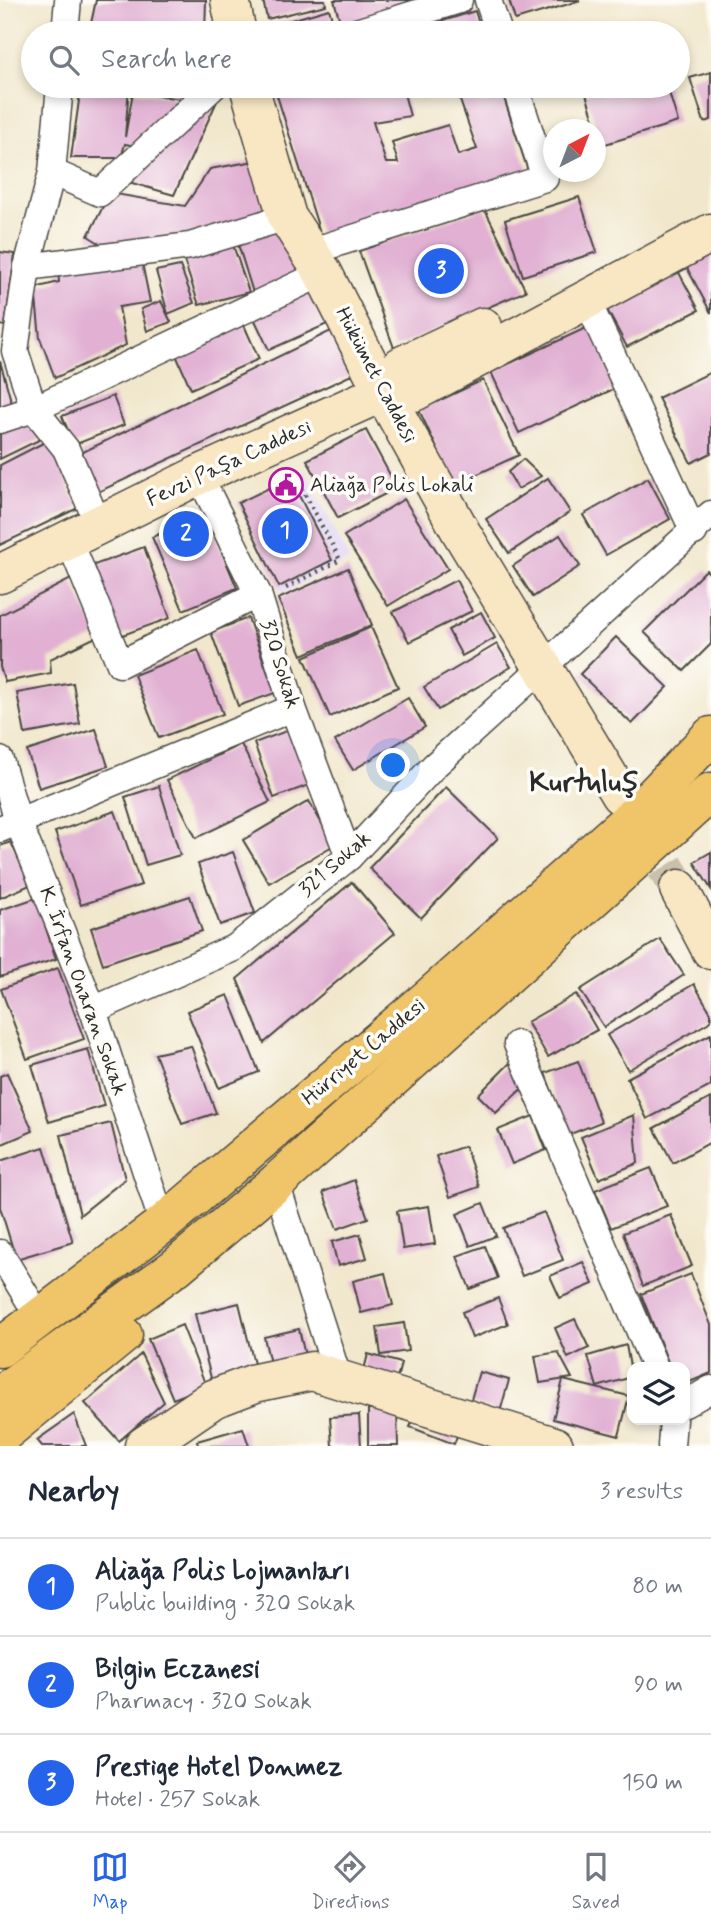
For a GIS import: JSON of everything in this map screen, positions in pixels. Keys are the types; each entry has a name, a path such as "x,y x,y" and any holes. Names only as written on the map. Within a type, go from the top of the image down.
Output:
{"highway":[{"name":"Hürriyet Caddesi","path":"0,1348 163,1224 442,987 638,812 711,736"},
{"name":"Hürriyet Caddesi","path":"0,1395 176,1267 276,1183 711,792"},
{"path":"0,1436 160,1305 238,1214"},
{"path":"0,1335 39,1317"}],"street":[{"path":"66,21 68,0"},
{"path":"230,0 234,21"},
{"path":"392,21 459,0"},
{"path":"488,0 495,21"},
{"path":"59,98 52,172 27,267 15,351 34,409 66,449 84,533 120,664 258,594"},
{"path":"52,172 100,193 201,98"},
{"name":"Hükümet Caddesi","path":"252,98 287,217 316,262 383,392 461,532 621,795"},
{"path":"0,420 34,409 316,262 545,178 519,98"},
{"name":"Fevzi Paşa Caddesi","path":"383,392 401,366 711,215"},
{"path":"27,267 190,246 287,217"},
{"name":"Fevzi Paşa Caddesi","path":"0,574 199,475 383,392 414,392 711,233"},
{"path":"586,298 702,523"},
{"name":"320 Sokak","path":"199,475 258,594 293,708 349,857"},
{"name":"321 Sokak","path":"93,1010 236,947 349,857 435,765 702,523"},
{"path":"9,825 293,708"},
{"name":"K. İrfan Onaran Sokak","path":"0,760 9,825 93,1010 163,1224"},
{"path":"680,889 711,950"},
{"path":"517,1044 653,1362"},
{"path":"276,1183 338,1377"},
{"path":"0,1254 39,1317"},
{"path":"144,1446 213,1399 254,1382 312,1371 554,1446"},
{"path":"690,1401 711,1389"},
{"path":"671,1446 673,1425"}],"path":[{"path":"277,440 340,560 286,588"}],"shaded area":[{"path":"305,470 349,560 282,593 238,503"}],"building":[{"path":"96,0 206,0 205,21 92,21"},
{"path":"263,0 325,0 326,5 267,19"},
{"path":"334,0 416,0 417,5 356,21 340,21"},
{"path":"509,0 579,0 579,1 515,20"},
{"path":"329,9 333,21 288,21"},
{"path":"475,11 478,21 443,21"},
{"path":"711,72 711,120 704,122 690,78"},
{"path":"79,98 128,98 125,137 132,98 181,99 141,147 125,144 121,158 71,158"},
{"path":"212,98 218,98 174,195 125,181"},
{"path":"278,98 405,98 410,116 373,122 386,163 398,163 392,142 448,125 458,155 477,149 459,98 504,98 530,177 323,242"},
{"path":"587,98 671,98 678,122 606,144 606,119 594,119"},
{"path":"255,161 266,216 112,251 88,236 110,193 185,206 210,169"},
{"path":"579,197 597,252 523,276 505,220"},
{"path":"484,208 526,291 394,348 359,251"},
{"path":"285,231 311,273 255,299 237,241"},
{"path":"233,245 249,292 199,305 183,258"},
{"path":"0,252 15,254 5,326 0,325"},
{"path":"711,252 711,313 686,266"},
{"path":"141,258 150,302 119,307 126,345 55,378 40,338 35,288 59,282 58,270"},
{"path":"180,266 194,303 168,314 156,271"},
{"path":"677,269 699,310 627,347 605,306"},
{"path":"319,286 334,321 269,350 253,316"},
{"path":"161,301 171,322 147,331 141,309"},
{"path":"244,325 259,359 191,389 176,355"},
{"path":"590,326 618,387 519,433 491,372"},
{"path":"337,328 358,372 98,492 81,453"},
{"path":"0,361 13,408 0,411"},
{"path":"711,372 711,453 691,463 658,398"},
{"path":"483,380 519,455 454,485 419,410"},
{"path":"113,396 124,425 74,445 62,416"},
{"path":"24,421 45,437 0,459 0,431"},
{"path":"366,430 397,488 338,518 307,460"},
{"path":"49,440 78,508 0,545 0,465"},
{"path":"523,459 541,476 518,489 508,472"},
{"path":"290,478 332,560 279,587 238,503"},
{"path":"548,478 570,512 509,553 486,519"},
{"path":"648,478 670,519 606,555 583,515"},
{"path":"404,499 448,569 388,606 344,536"},
{"path":"206,514 237,588 183,610 152,537"},
{"path":"560,535 580,566 533,597 513,566"},
{"path":"144,547 170,618 120,636 94,565"},
{"path":"348,568 372,625 302,655 278,599"},
{"path":"706,570 711,575 711,644 684,671 644,632"},
{"path":"71,579 98,636 50,659 51,673 5,682 0,667 0,615"},
{"path":"456,580 472,611 409,642 393,612"},
{"path":"481,612 495,638 462,656 448,630"},
{"path":"248,618 275,693 238,706 211,632"},
{"path":"371,627 398,687 330,717 304,657"},
{"path":"616,637 668,687 632,724 580,674"},
{"path":"497,644 511,667 438,710 424,687"},
{"path":"198,650 223,714 159,738 134,675"},
{"path":"73,683 80,724 25,734 17,693"},
{"path":"408,698 425,727 353,770 335,741"},
{"path":"96,729 108,766 39,788 27,751"},
{"path":"289,730 309,785 274,798 254,743"},
{"path":"241,744 270,802 196,838 167,780"},
{"path":"159,786 180,855 146,865 125,797"},
{"path":"446,787 498,838 421,918 369,868"},
{"path":"309,801 334,845 269,883 243,840"},
{"path":"115,811 141,885 81,905 55,832"},
{"path":"11,842 30,885 0,898 0,846"},
{"path":"233,852 255,913 220,925 198,864"},
{"path":"711,852 711,889 694,862"},
{"path":"352,882 395,933 264,1043 237,979"},
{"path":"190,896 202,931 103,964 91,928"},
{"path":"36,898 56,959 0,977 0,910"},
{"path":"660,939 684,975 604,1027 580,990"},
{"path":"58,968 84,1039 27,1059 1,989"},
{"path":"694,984 711,1013 711,1021 628,1070 607,1035"},
{"path":"576,994 597,1030 548,1057 527,1022"},
{"path":"228,995 259,1072 219,1088 187,1011"},
{"path":"711,1034 711,1086 647,1119 627,1078"},
{"path":"191,1046 216,1113 182,1124 155,1054"},
{"path":"88,1049 104,1106 49,1122 32,1065"},
{"path":"578,1061 601,1122 568,1135 545,1073"},
{"path":"510,1063 528,1083 496,1113 478,1095"},
{"path":"7,1073 33,1131 0,1145 0,1076"},
{"path":"711,1098 711,1142 673,1163 654,1128"},
{"path":"634,1115 638,1163 599,1179 581,1137"},
{"path":"533,1116 546,1150 512,1164 498,1130"},
{"path":"111,1123 125,1179 80,1215 61,1135"},
{"path":"465,1146 479,1187 450,1197 436,1156"},
{"path":"44,1147 73,1242 16,1259 0,1207 0,1161"},
{"path":"651,1168 667,1206 611,1228 595,1190"},
{"path":"354,1180 368,1218 337,1229 323,1192"},
{"path":"483,1203 496,1236 470,1246 457,1214"},
{"path":"429,1206 435,1244 403,1249 397,1211"},
{"path":"544,1212 563,1260 522,1276 503,1228"},
{"path":"671,1215 692,1266 643,1286 623,1233"},
{"path":"360,1234 367,1258 338,1266 332,1242"},
{"path":"485,1246 498,1278 470,1289 457,1256"},
{"path":"583,1262 593,1284 560,1298 550,1276"},
{"path":"385,1273 393,1305 361,1313 353,1281"},
{"path":"691,1274 711,1325 711,1373 690,1382 690,1362 668,1362 641,1294"},
{"path":"498,1298 508,1324 472,1338 462,1312"},
{"path":"239,1303 257,1376 213,1386 195,1314"},
{"path":"575,1319 589,1348 568,1358 555,1328"},
{"path":"404,1323 408,1351 381,1355 377,1327"},
{"path":"182,1325 206,1386 173,1399 148,1339"},
{"path":"299,1329 306,1360 271,1368 264,1337"},
{"path":"626,1345 629,1362 627,1362 627,1378 597,1387 588,1356"},
{"path":"558,1352 572,1378 540,1383 535,1356"},
{"path":"141,1354 164,1402 119,1441 85,1403"},
{"path":"368,1354 401,1363 396,1383 363,1374"},
{"path":"479,1372 509,1380 500,1412 470,1403"},
{"path":"563,1380 627,1396 619,1436 553,1419"},
{"path":"368,1410 397,1410 398,1446 368,1446"},
{"path":"417,1411 460,1428 454,1444 410,1427"},
{"path":"74,1414 86,1446 42,1446 37,1440"},
{"path":"359,1415 361,1446 332,1446 330,1417"},
{"path":"243,1428 249,1446 198,1446 197,1441"}],"tunnel":[{"path":"635,818 679,889"}],"place":[{"name":"Prestige Hotel Donmez","path":"441,271"},
{"name":"Aliağa Polis Lokali","path":"286,485"},
{"name":"Aliağa Polis Lojmanları","path":"285,531"},
{"name":"Bilgin Eczanesi","path":"186,534"}],"district":[{"name":"Kurtuluş","path":"584,783"}]}
